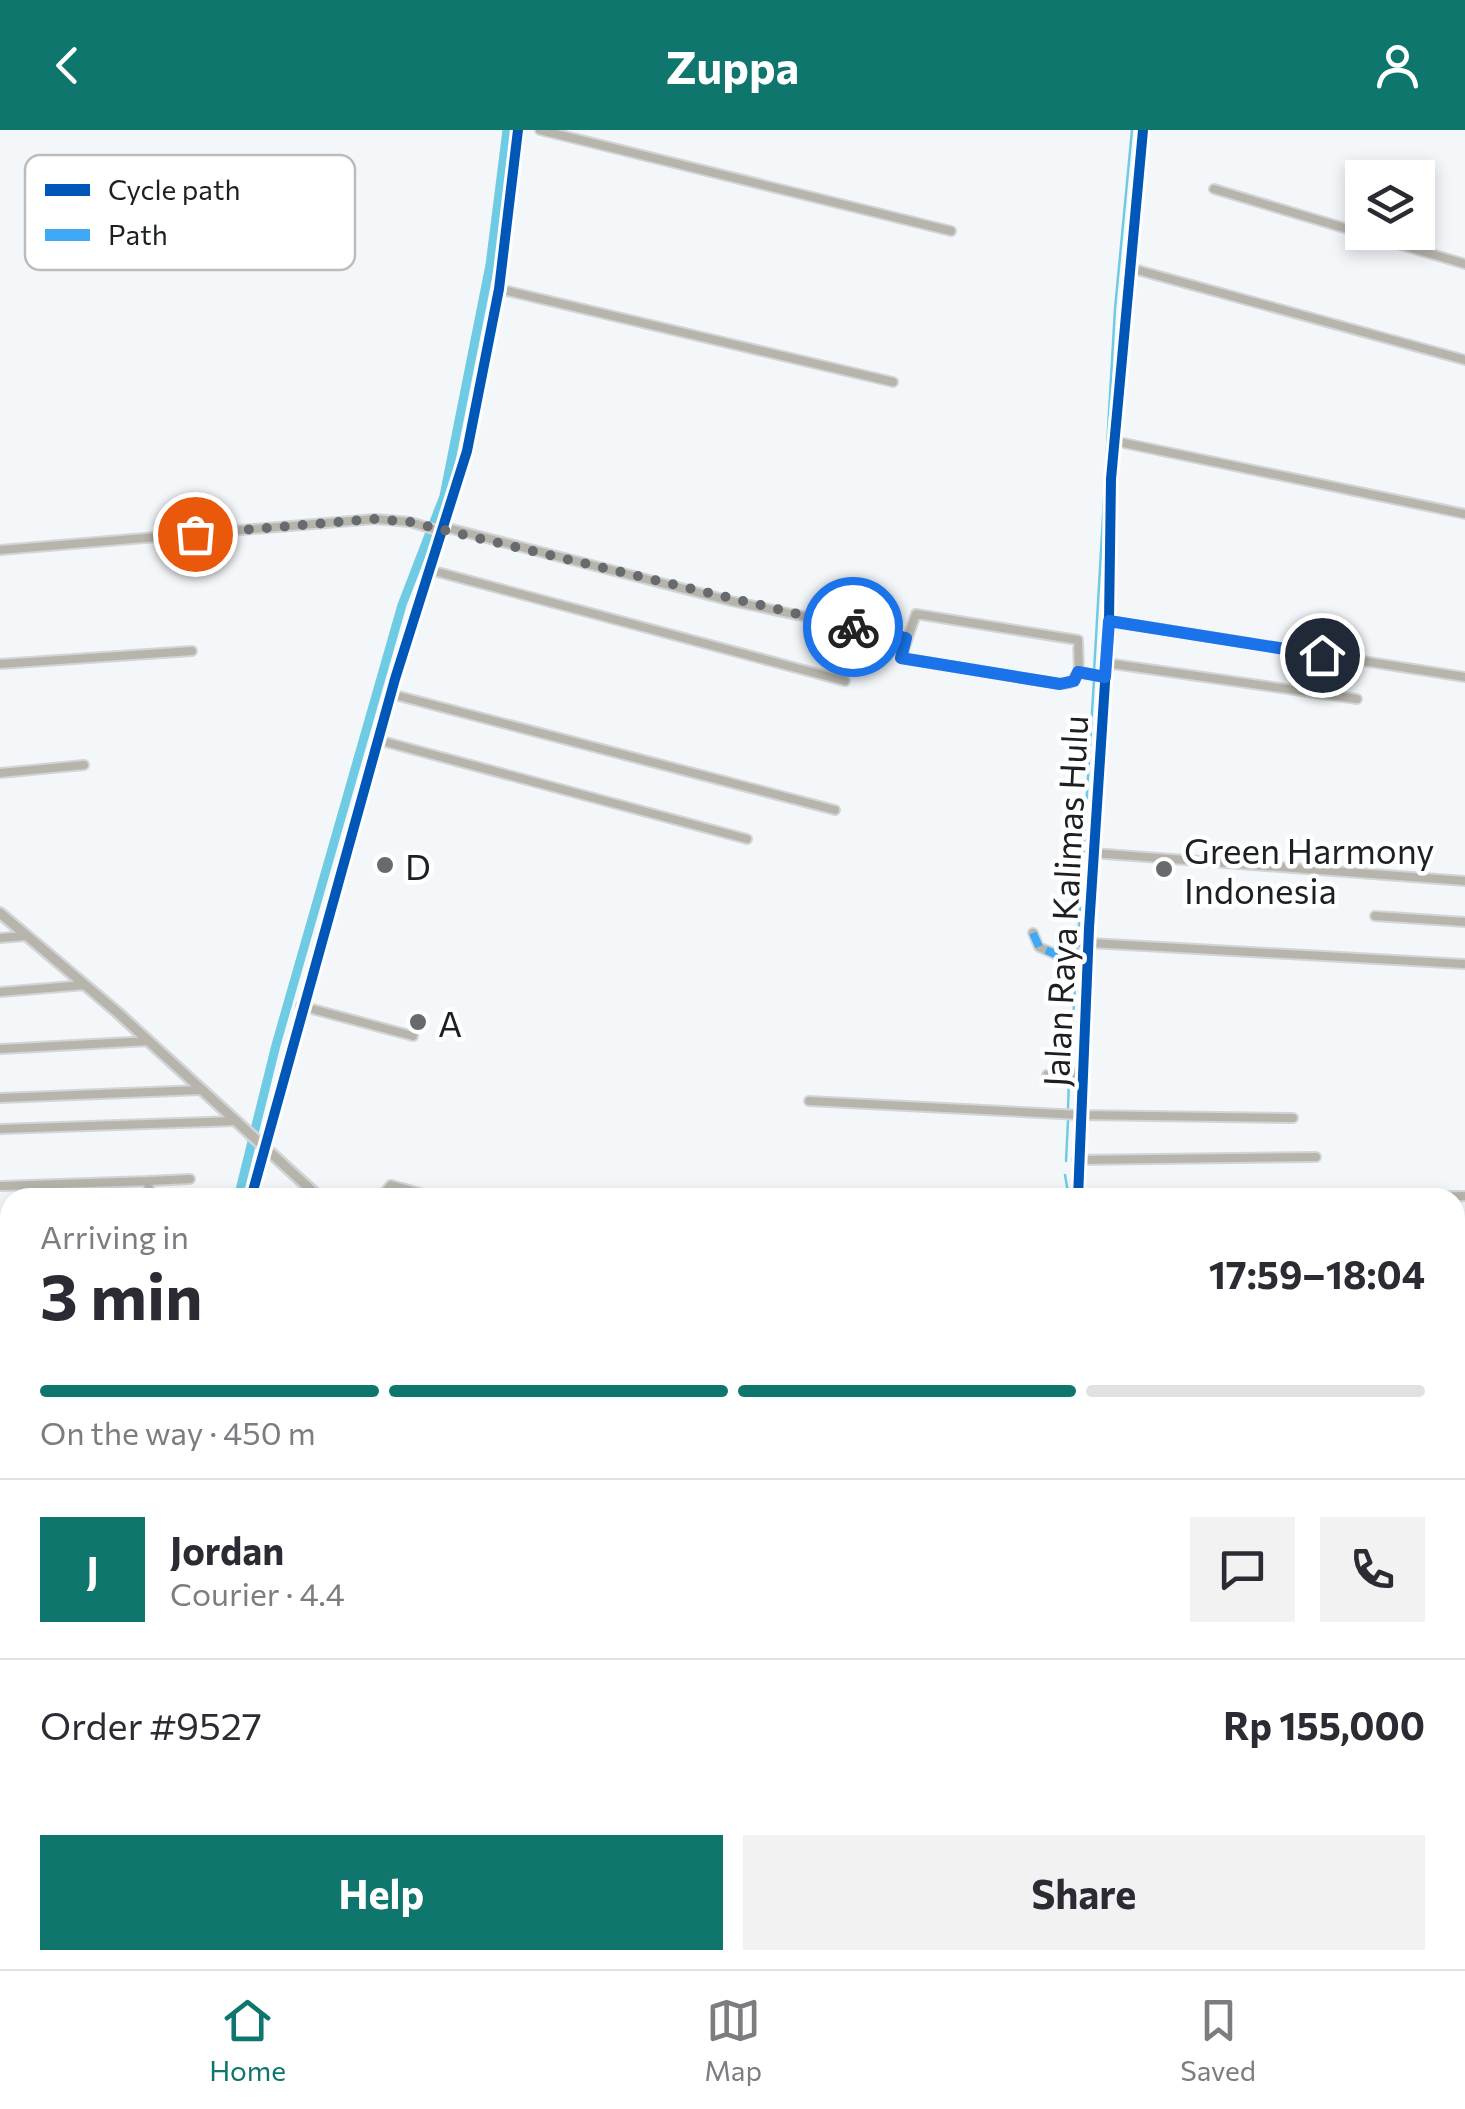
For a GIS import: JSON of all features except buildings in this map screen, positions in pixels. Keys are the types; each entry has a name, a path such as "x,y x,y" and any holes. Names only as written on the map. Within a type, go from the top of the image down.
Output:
{"street":[{"path":"253,1188 261,1144 476,414 499,288 518,130"},
{"path":"540,130 951,231"},
{"name":"Jalan Raya Kalimas Hulu","path":"1078,1188 1083,943 1093,853 1098,675 1106,662 1114,441 1143,130"},
{"path":"1214,189 1465,264"},
{"path":"1130,268 1465,360"},
{"path":"499,288 893,382"},
{"path":"1114,441 1465,514"},
{"path":"0,550 375,519 441,530 731,601 906,638"},
{"path":"430,570 845,681"},
{"path":"916,614 1078,640 1078,672 1074,681 1060,684 901,658 916,614"},
{"path":"1109,621 1465,677"},
{"path":"0,664 192,651"},
{"path":"1106,662 1357,699"},
{"path":"1078,672 1098,675"},
{"path":"391,694 835,810"},
{"path":"378,740 746,839"},
{"path":"0,773 84,766"},
{"path":"1093,853 1465,882"},
{"path":"0,913 149,1041 309,1188"},
{"path":"1374,916 1465,922"},
{"path":"1033,933 1038,947 1056,954 1083,943 1465,964"},
{"path":"0,938 25,936"},
{"path":"0,992 85,985"},
{"path":"301,1006 413,1036"},
{"path":"0,1050 149,1041"},
{"path":"1047,1076 1081,1073"},
{"path":"0,1098 201,1090"},
{"path":"809,1101 1080,1116 1293,1118"},
{"path":"0,1129 236,1121"},
{"path":"1078,1160 1316,1158"},
{"path":"0,1186 190,1179"},
{"path":"148,1180 149,1188"}],"waterway":[{"path":"240,1188 276,1045 402,605 444,496 490,265 507,130"},
{"path":"1094,672 1115,309 1132,130"},
{"path":"1070,1067 1094,680"},
{"path":"1068,1108 1069,1081"},
{"path":"1066,1161 1068,1121"},
{"path":"1065,1175 1067,1188"}],"marked path":[{"path":"1033,933 1039,947 1055,954 1073,942 1089,943"}],"cycle path":[{"path":"254,1188 395,679 467,451 499,289 518,130"},
{"path":"1078,1188 1089,928 1109,621 1111,479 1143,130"}],"way so far":[{"path":"195,534 375,519 410,522 853,627"}],"place":[{"name":"D","path":"385,865"},
{"name":"Green Harmony Indonesia","path":"1164,869"},
{"name":"A","path":"418,1022"}],"route":[{"path":"853,627 906,638 901,658 1060,684 1074,681 1078,672 1105,677 1109,621 1322,655"}]}
